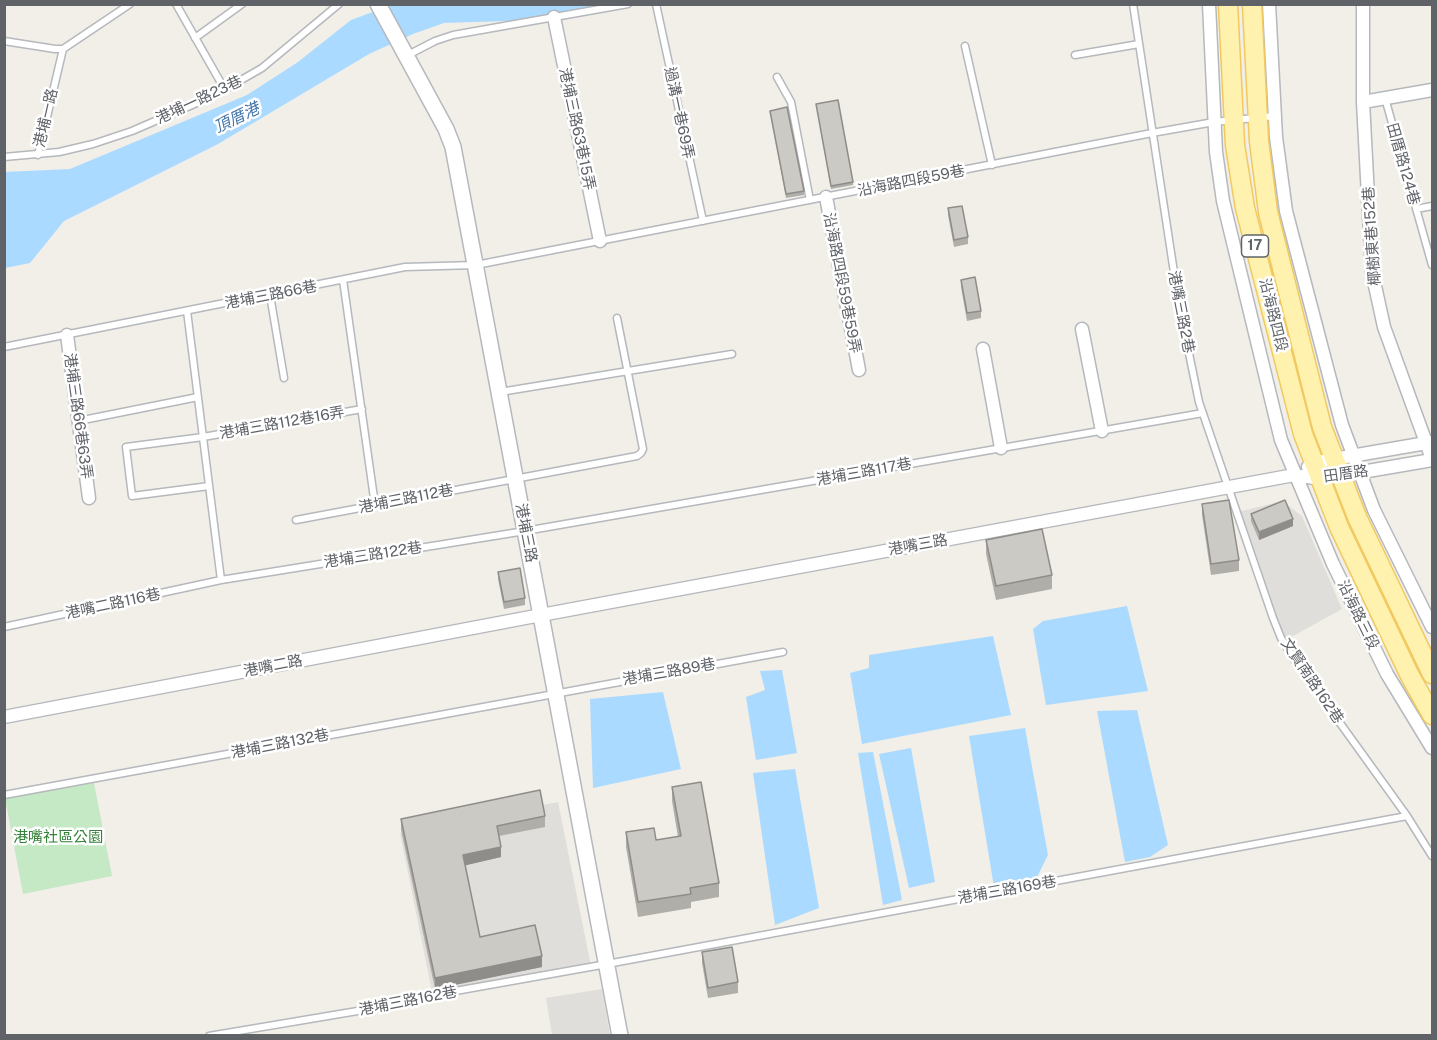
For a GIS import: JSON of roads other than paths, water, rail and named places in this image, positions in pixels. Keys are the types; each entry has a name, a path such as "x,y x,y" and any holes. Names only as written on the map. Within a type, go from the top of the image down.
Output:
{"main road":[{"name":"沿海路四段","path":"1228,4 1235,145 1245,208 1303,434 1318,471"},
{"name":"沿海路四段","path":"1252,4 1266,116 1268,212 1322,428 1340,477"},
{"name":"沿海路三段","path":"1318,471 1339,527 1410,676 1432,715"},
{"name":"17","path":"1340,477 1432,674"}],"street":[{"name":"沿海路四段","path":"1209,4 1214,122 1223,201 1281,440 1294,475"},
{"name":"沿海路四段","path":"1269,4 1266,116 1286,211 1342,425 1360,473"},
{"name":"椰樹東巷152巷","path":"1363,4 1363,102 1372,272 1384,327 1430,442 1432,459"},
{"name":"港埔三路","path":"379,5 446,129 453,147 620,1035"},
{"name":"港埔三路63巷15弄","path":"554,17 600,241"},
{"path":"1363,102 1432,90"},
{"name":"沿海路四段59巷59弄","path":"826,197 859,370"},
{"path":"1082,329 1102,431"},
{"name":"港埔三路66巷63弄","path":"67,335 89,498"},
{"path":"983,349 1001,448"},
{"name":"田厝路","path":"1294,475 1318,471 1334,459 1430,442"},
{"name":"田厝路","path":"1294,475 1318,471 1340,477 1432,459"},
{"path":"1360,473 1374,510 1432,627"},
{"name":"港嘴三路","path":"541,615 1294,475"},
{"name":"沿海路三段","path":"1294,475 1333,564 1387,674 1432,748"},
{"name":"港嘴二路","path":"4,717 541,615"}],"lane":[{"path":"4,41 54,50 63,49 130,4"},
{"path":"176,4 225,90"},
{"path":"195,38 242,4"},
{"name":"港埔一路23巷","path":"38,155 93,144 132,131 225,90 262,68 339,4"},
{"path":"403,48 453,35 628,4"},
{"name":"過溝一巷69弄","path":"656,4 703,221"},
{"name":"港嘴三路2巷","path":"1133,4 1179,305 1203,413 1228,487"},
{"path":"1075,55 1139,44"},
{"path":"965,46 992,165"},
{"name":"港埔一路","path":"4,157 38,155 63,49"},
{"path":"777,77 791,102 810,200"},
{"name":"田厝路124巷","path":"1384,98 1432,265"},
{"name":"沿海路四段59巷","path":"476,265 1152,133 1233,119 1266,116"},
{"path":"1416,209 1432,206"},
{"name":"港埔三路66巷","path":"4,347 405,267 476,265"},
{"name":"港埔三路112巷16弄","path":"344,280 375,505"},
{"path":"270,295 284,378"},
{"path":"187,311 221,580"},
{"path":"617,318 628,372"},
{"path":"500,393 732,354"},
{"name":"港埔三路112巷","path":"296,520 637,456 643,449 628,372"},
{"path":"78,421 198,398"},
{"name":"港埔三路112巷16弄","path":"209,486 132,496 126,447 203,437 362,409"},
{"name":"港埔三路117巷","path":"525,531 1203,413"},
{"name":"文賢南路162巷","path":"1228,487 1281,638 1296,663 1407,816 1432,856"},
{"name":"港埔三路122巷","path":"221,580 525,531"},
{"name":"港嘴二路116巷","path":"4,627 221,580"},
{"name":"港埔三路89巷","path":"556,693 783,652"},
{"name":"港埔三路132巷","path":"4,795 556,693"},
{"name":"港埔三路169巷","path":"607,964 1407,816"},
{"name":"港埔三路162巷","path":"209,1035 411,1002 434,995 607,964"}],"water":[{"name":"頂厝港","path":"392,5 605,5 538,20 444,23 413,34 369,54 218,144 64,221 30,263 5,268 4,172 70,169 247,95 298,62 351,20"},
{"path":"1127,606 1148,691 1046,705 1033,629 1043,621"},
{"path":"993,636 1011,715 862,744 850,673 869,668 869,655"},
{"path":"782,670 797,753 756,760 746,697 765,690 760,671"},
{"path":"663,692 681,769 593,788 590,699"},
{"path":"1137,710 1168,845 1150,857 1125,862 1097,711"},
{"path":"1025,728 1048,855 1036,879 995,893 969,736"},
{"path":"911,748 935,882 909,888 879,754"},
{"path":"873,752 902,900 883,905 858,753"},
{"path":"795,769 819,908 775,925 753,773"}],"park label":[{"name":"港嘴社區公園","path":"58,837"}]}
